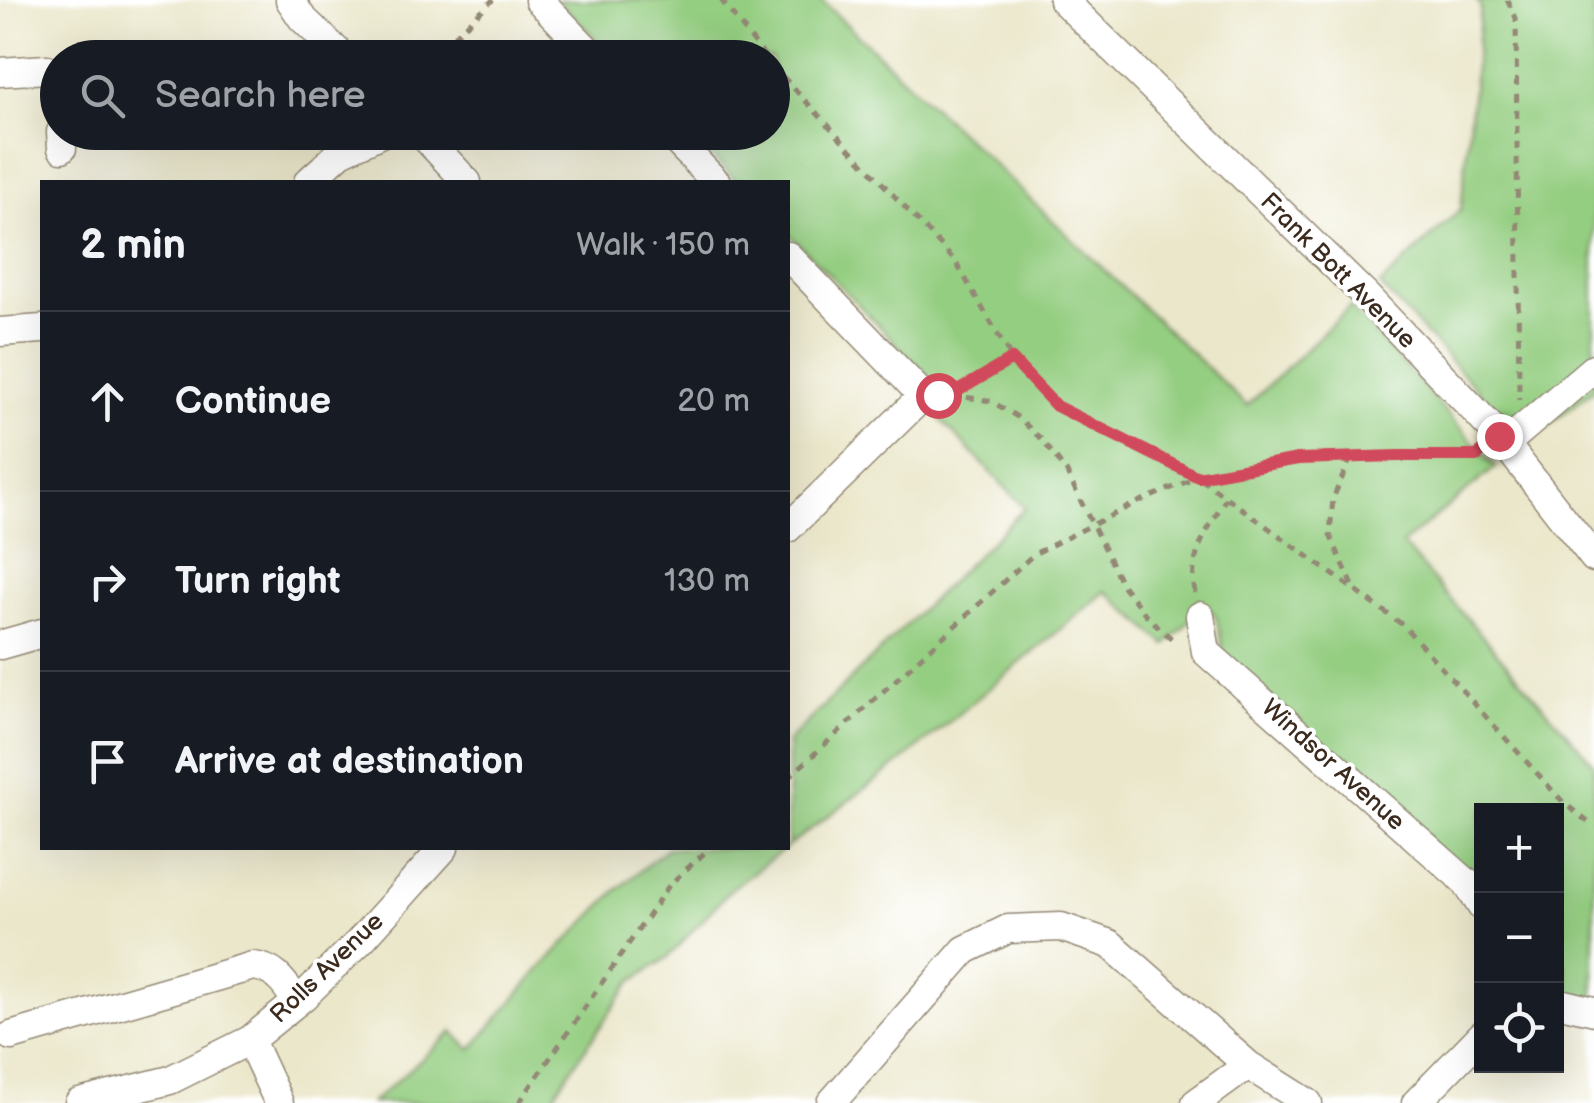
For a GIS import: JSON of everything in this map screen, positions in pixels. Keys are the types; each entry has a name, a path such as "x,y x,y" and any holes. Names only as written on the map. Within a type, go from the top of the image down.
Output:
{"street":[{"path":"290,0 325,40"},
{"path":"539,0 578,40"},
{"name":"Frank Bott Avenue","path":"1064,0 1364,294 1502,440 1594,558"},
{"path":"0,72 40,69"},
{"path":"310,180 344,150"},
{"path":"437,150 465,180"},
{"path":"685,150 714,180"},
{"path":"790,258 937,395 791,516"},
{"path":"0,332 40,329"},
{"path":"1502,440 1594,368"},
{"path":"1200,616 1206,652"},
{"path":"0,645 40,634"},
{"name":"Windsor Avenue","path":"1206,652 1466,882 1474,894"},
{"name":"Rolls Avenue","path":"79,1103 170,1080 250,1040 360,941 442,850"},
{"path":"831,1103 964,950 1008,929 1061,926 1110,944 1248,1064 1308,1103"},
{"path":"11,1036 252,966 274,972 297,1001"},
{"path":"1564,1004 1594,1011"},
{"path":"250,1040 279,1103"},
{"path":"1416,1103 1474,1044"},
{"path":"1196,1103 1248,1064"}],"path":[{"path":"449,40 492,0"},
{"path":"720,0 752,40"},
{"path":"790,776 1034,554 1136,503 1198,477 1298,459 1477,456 1502,440 1520,414 1516,18 1507,0"},
{"path":"790,85 955,261 1012,359 1056,406 1198,477 1403,625 1563,802 1594,828"},
{"path":"937,395 1012,359"},
{"path":"937,395 991,401 1020,418 1066,471 1122,585 1147,616 1172,638 1206,652"},
{"path":"1352,458 1333,498 1330,535 1356,590"},
{"path":"1200,616 1192,564 1226,497"},
{"path":"520,1103 670,884 708,850"}],"green space":[{"path":"557,0 821,0 1247,406 1350,307 1496,467 1402,544 1594,764 1594,1002 1569,994 1564,963 1564,803 1474,803 1474,884 1224,655 1216,616 1205,605 1166,645 1106,591 902,761 790,845 790,739 1025,508 940,419 937,385 790,235 790,180 736,180 705,150 790,150 790,40 597,40"},
{"path":"1477,0 1594,0 1594,389 1527,443 1380,285 1461,209 1481,6"},
{"path":"665,850 783,850 733,887 667,958 631,982 551,1103 371,1103 453,1032 471,1050 541,968 616,891"}],"route":[{"path":"938,395 951,395 1012,359 1056,406 1198,477 1298,459 1477,456 1499,436"}]}
